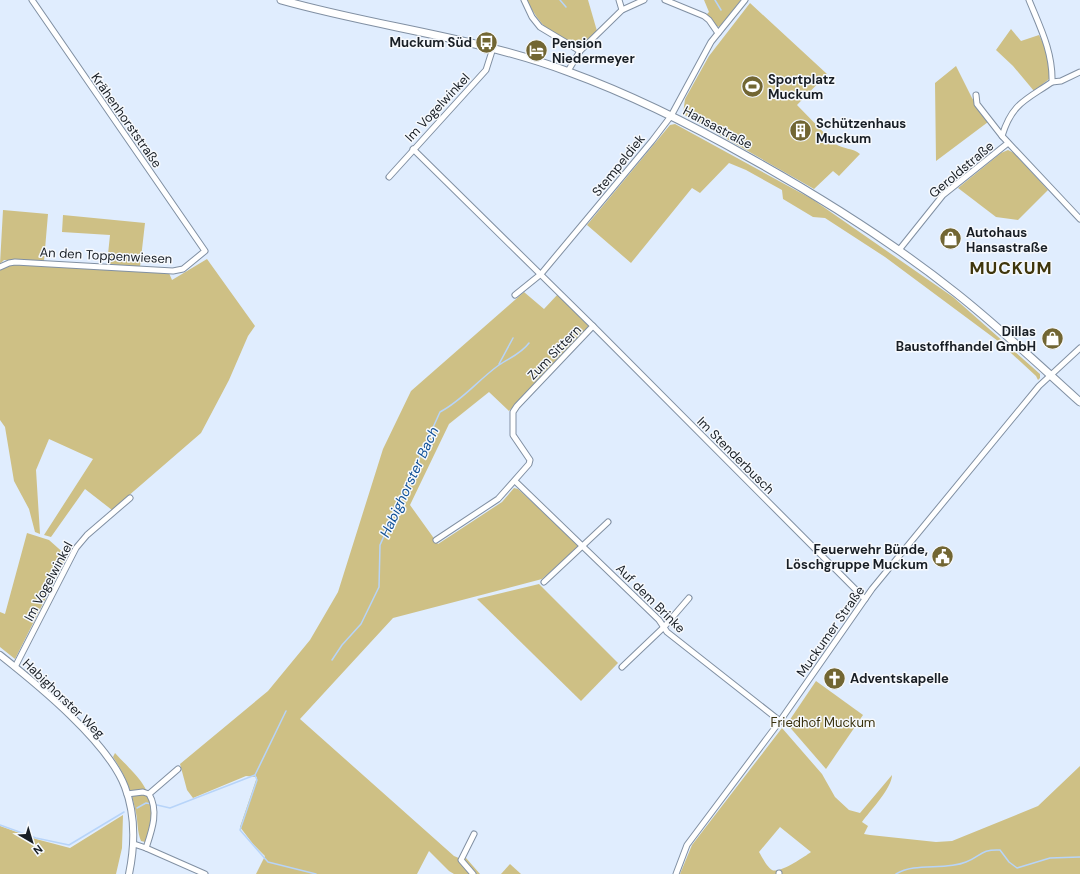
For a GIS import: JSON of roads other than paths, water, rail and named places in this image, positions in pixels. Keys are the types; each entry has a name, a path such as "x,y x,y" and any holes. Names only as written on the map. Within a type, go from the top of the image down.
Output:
{"main road":[{"name":"Hansastraße","path":"281,0 493,48 568,71 671,116 815,194 899,250 971,305 1080,402"}],"street":[{"name":"Krähenhorststraße","path":"32,0 205,251"},
{"path":"524,0 532,17 540,27 580,51"},
{"path":"619,0 622,10"},
{"path":"568,71 580,51 622,10 644,0"},
{"path":"665,0 704,16 709,20 718,33"},
{"name":"Stempeldiek","path":"515,295 542,274 671,116 699,63 718,33 745,0"},
{"path":"1029,0 1053,65 1052,82"},
{"name":"Im Vogelwinkel","path":"389,177 486,70 493,48"},
{"path":"1002,136 1011,113 1020,104 1052,82 1061,81 1080,72"},
{"path":"976,95 977,104 1002,136 1080,220"},
{"name":"Geroldstraße","path":"899,250 943,195 1008,143"},
{"name":"Zum Sittern","path":"413,149 542,274 593,326 513,412 513,435 530,460 529,464 498,499 436,540"},
{"name":"An den Toppenwiesen","path":"0,267 15,262 173,271 183,269 205,251"},
{"name":"Im Stenderbusch","path":"593,326 865,599"},
{"name":"Muckumer Straße","path":"676,874 687,845 780,721 865,599 1039,386 1080,348"},
{"name":"Auf dem Brinke","path":"515,481 583,546 677,640 780,721"},
{"name":"Im Vogelwinkel","path":"15,667 76,548 87,535 130,498"},
{"path":"544,582 608,522"},
{"path":"622,667 664,626 689,598"},
{"name":"Habighorster Weg","path":"0,655 43,690 94,741 118,772 127,794 134,826 134,844 129,874"},
{"path":"149,794 178,770"},
{"path":"127,794 143,792 149,794 154,806 153,826 146,848"},
{"path":"473,874 461,860 474,834"},
{"path":"134,844 205,874"}],"waterway":[{"path":"560,0 566,7"},
{"path":"715,0 721,10"},
{"name":"Habighorster Bach","path":"499,364 513,338"},
{"name":"Habighorster Bach","path":"332,660 342,645 361,624 379,587 380,545 440,412 456,402 491,371 519,353 529,343"},
{"name":"Habighorster Bach","path":"255,775 286,711"},
{"name":"Habighorster Bach","path":"157,805 170,808 255,775 257,780 240,830 268,862 316,874"},
{"name":"Habighorster Bach","path":"137,808 146,803 152,804"},
{"name":"Habighorster Bach","path":"0,825 36,838 69,845 124,812"},
{"path":"896,874 912,868 957,865 971,860 985,852 994,850 1000,850 1009,862 1017,868 1050,858 1080,857"}],"place":[{"name":"Muckum Süd","path":"487,42"},
{"name":"Pension Niedermeyer","path":"537,50"},
{"name":"Sportplatz Muckum","path":"753,86"},
{"name":"Schützenhaus Muckum","path":"801,130"},
{"name":"Autohaus Hansastraße","path":"950,239"},
{"name":"Dillas Baustoffhandel GmbH","path":"1052,338"},
{"name":"Feuerwehr Bünde, Löschgruppe Muckum","path":"943,556"},
{"name":"Adventskapelle","path":"835,678"}],"district":[{"name":"MUCKUM","path":"1011,268"}],"park label":[{"name":"Friedhof Muckum","path":"823,722"}]}
